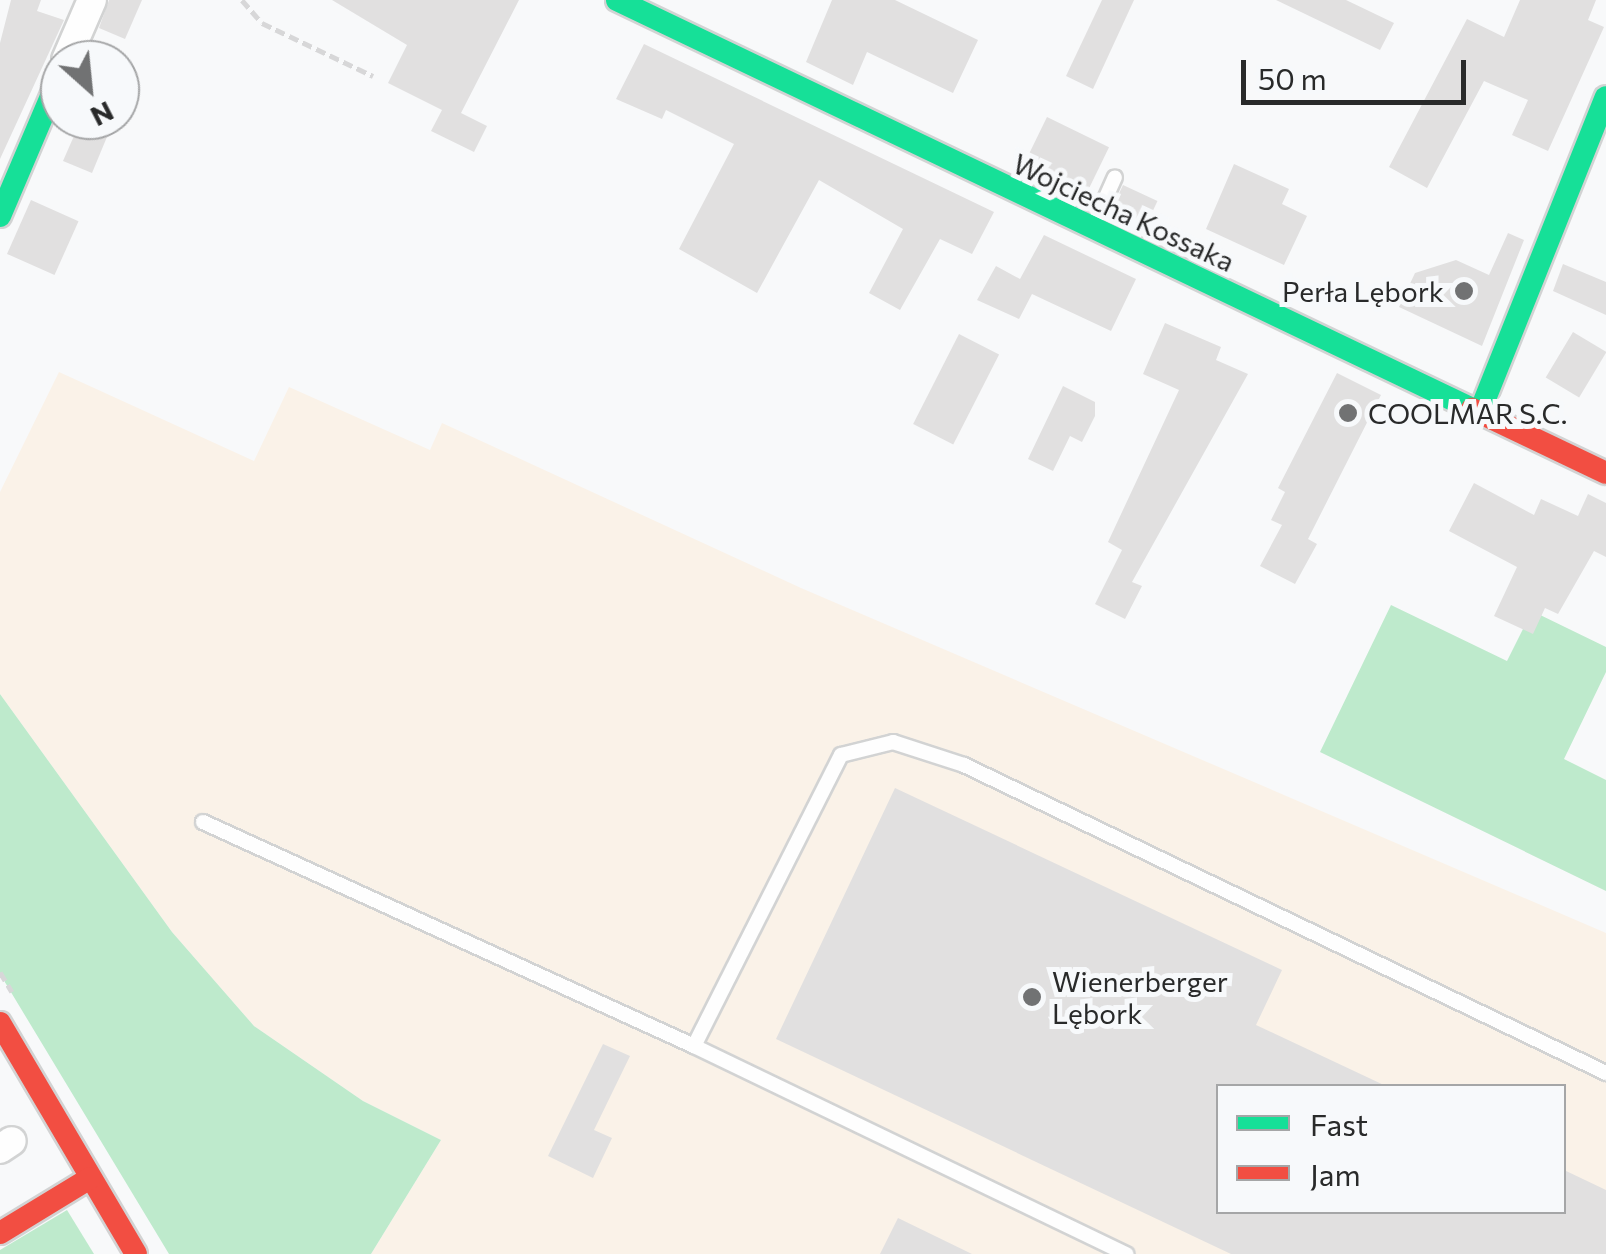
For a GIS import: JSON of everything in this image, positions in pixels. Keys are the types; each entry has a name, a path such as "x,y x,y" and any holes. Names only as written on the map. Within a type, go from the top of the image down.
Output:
{"main road":[{"name":"Wojciecha Kossaka","path":"617,0 1606,474"},
{"path":"1479,414 1606,96"},
{"path":"0,216 40,122"},
{"path":"0,1023 136,1254"},
{"path":"0,1233 90,1178"}],"street":[{"path":"75,40 92,0"}],"lane":[{"path":"1091,230 1116,177"},
{"path":"694,1046 840,756 893,742 964,764 1606,1073"},
{"path":"203,822 694,1046 1127,1254"}],"path":[{"path":"242,0 262,23 373,76"}],"shaded area":[{"path":"59,372 254,461 289,387 430,450 442,423 801,588 1606,933 1606,1254 371,1254 441,1140 363,1101 254,1026 172,932 0,694 0,492"}],"green space":[{"path":"1391,605 1507,661 1532,611 1606,647 1606,672 1564,759 1606,780 1606,891 1320,752"},
{"path":"0,694 172,932 254,1026 363,1101 441,1140 371,1254 169,1254 0,974"},
{"path":"67,1210 94,1254 0,1254 0,1250"}],"building":[{"path":"11,0 41,0 37,11 64,20 55,40 40,40 40,72 0,159 0,43"},
{"path":"109,0 142,0 125,39 99,28"},
{"path":"332,0 519,0 461,113 487,126 474,152 431,131 442,110 388,83 407,45"},
{"path":"832,0 895,0 978,40 953,93 867,52 853,85 806,62"},
{"path":"1102,0 1134,0 1093,89 1066,76"},
{"path":"1276,0 1346,0 1394,23 1380,50"},
{"path":"1520,0 1596,0 1588,20 1604,27 1548,151 1512,135 1528,100 1484,81 1427,188 1389,167 1467,19 1504,37"},
{"path":"644,44 994,212 972,254 940,239 900,310 869,293 903,229 819,180 757,293 679,249 734,144 666,110 662,119 616,99"},
{"path":"1047,117 1109,147 1085,197 1023,166"},
{"path":"72,140 106,140 92,173 63,161"},
{"path":"1234,164 1289,189 1282,204 1307,216 1284,265 1206,229"},
{"path":"1123,185 1157,201 1147,224 1112,208"},
{"path":"31,200 79,221 55,275 7,254"},
{"name":"Perła Lębork","path":"1508,233 1524,240 1482,346 1399,307 1415,273 1456,260 1489,275"},
{"path":"1044,235 1136,279 1111,331 1032,294 1019,319 977,300 996,266 1020,279"},
{"path":"1563,264 1606,282 1606,315 1553,291"},
{"path":"1165,323 1221,347 1216,360 1248,374 1132,582 1142,586 1125,619 1095,604 1122,550 1108,542 1179,390 1143,374"},
{"path":"1573,332 1606,352 1579,398 1546,377"},
{"path":"959,334 999,354 953,444 913,424"},
{"path":"1337,373 1381,395 1308,539 1317,544 1295,584 1260,566 1282,525 1271,520 1285,492 1278,488"},
{"path":"1063,386 1095,402 1095,416 1082,442 1070,436 1053,471 1028,459"},
{"path":"1474,483 1534,515 1541,499 1578,516 1588,494 1606,503 1606,557 1594,551 1558,614 1545,608 1533,634 1494,616 1517,567 1449,531"},
{"name":"Wienerberger Lębork","path":"895,788 1282,970 1256,1025 1382,1084 1216,1084 1216,1214 1566,1214 1566,1171 1606,1190 1606,1254 1231,1254 776,1039"},
{"path":"603,1044 630,1056 594,1130 612,1138 593,1178 548,1156"},
{"path":"898,1218 972,1254 880,1254"}],"traffic: fast":[{"path":"617,0 1472,409"},
{"path":"1479,414 1606,97"},
{"path":"0,216 40,122"}],"traffic: jam":[{"path":"1472,409 1606,473"},
{"path":"0,1023 136,1254"},
{"path":"0,1233 90,1178"}],"place":[{"name":"Perła Lębork","path":"1464,291"},
{"name":"COOLMAR S.C.","path":"1348,413"},
{"name":"Wienerberger Lębork","path":"1032,997"}]}
